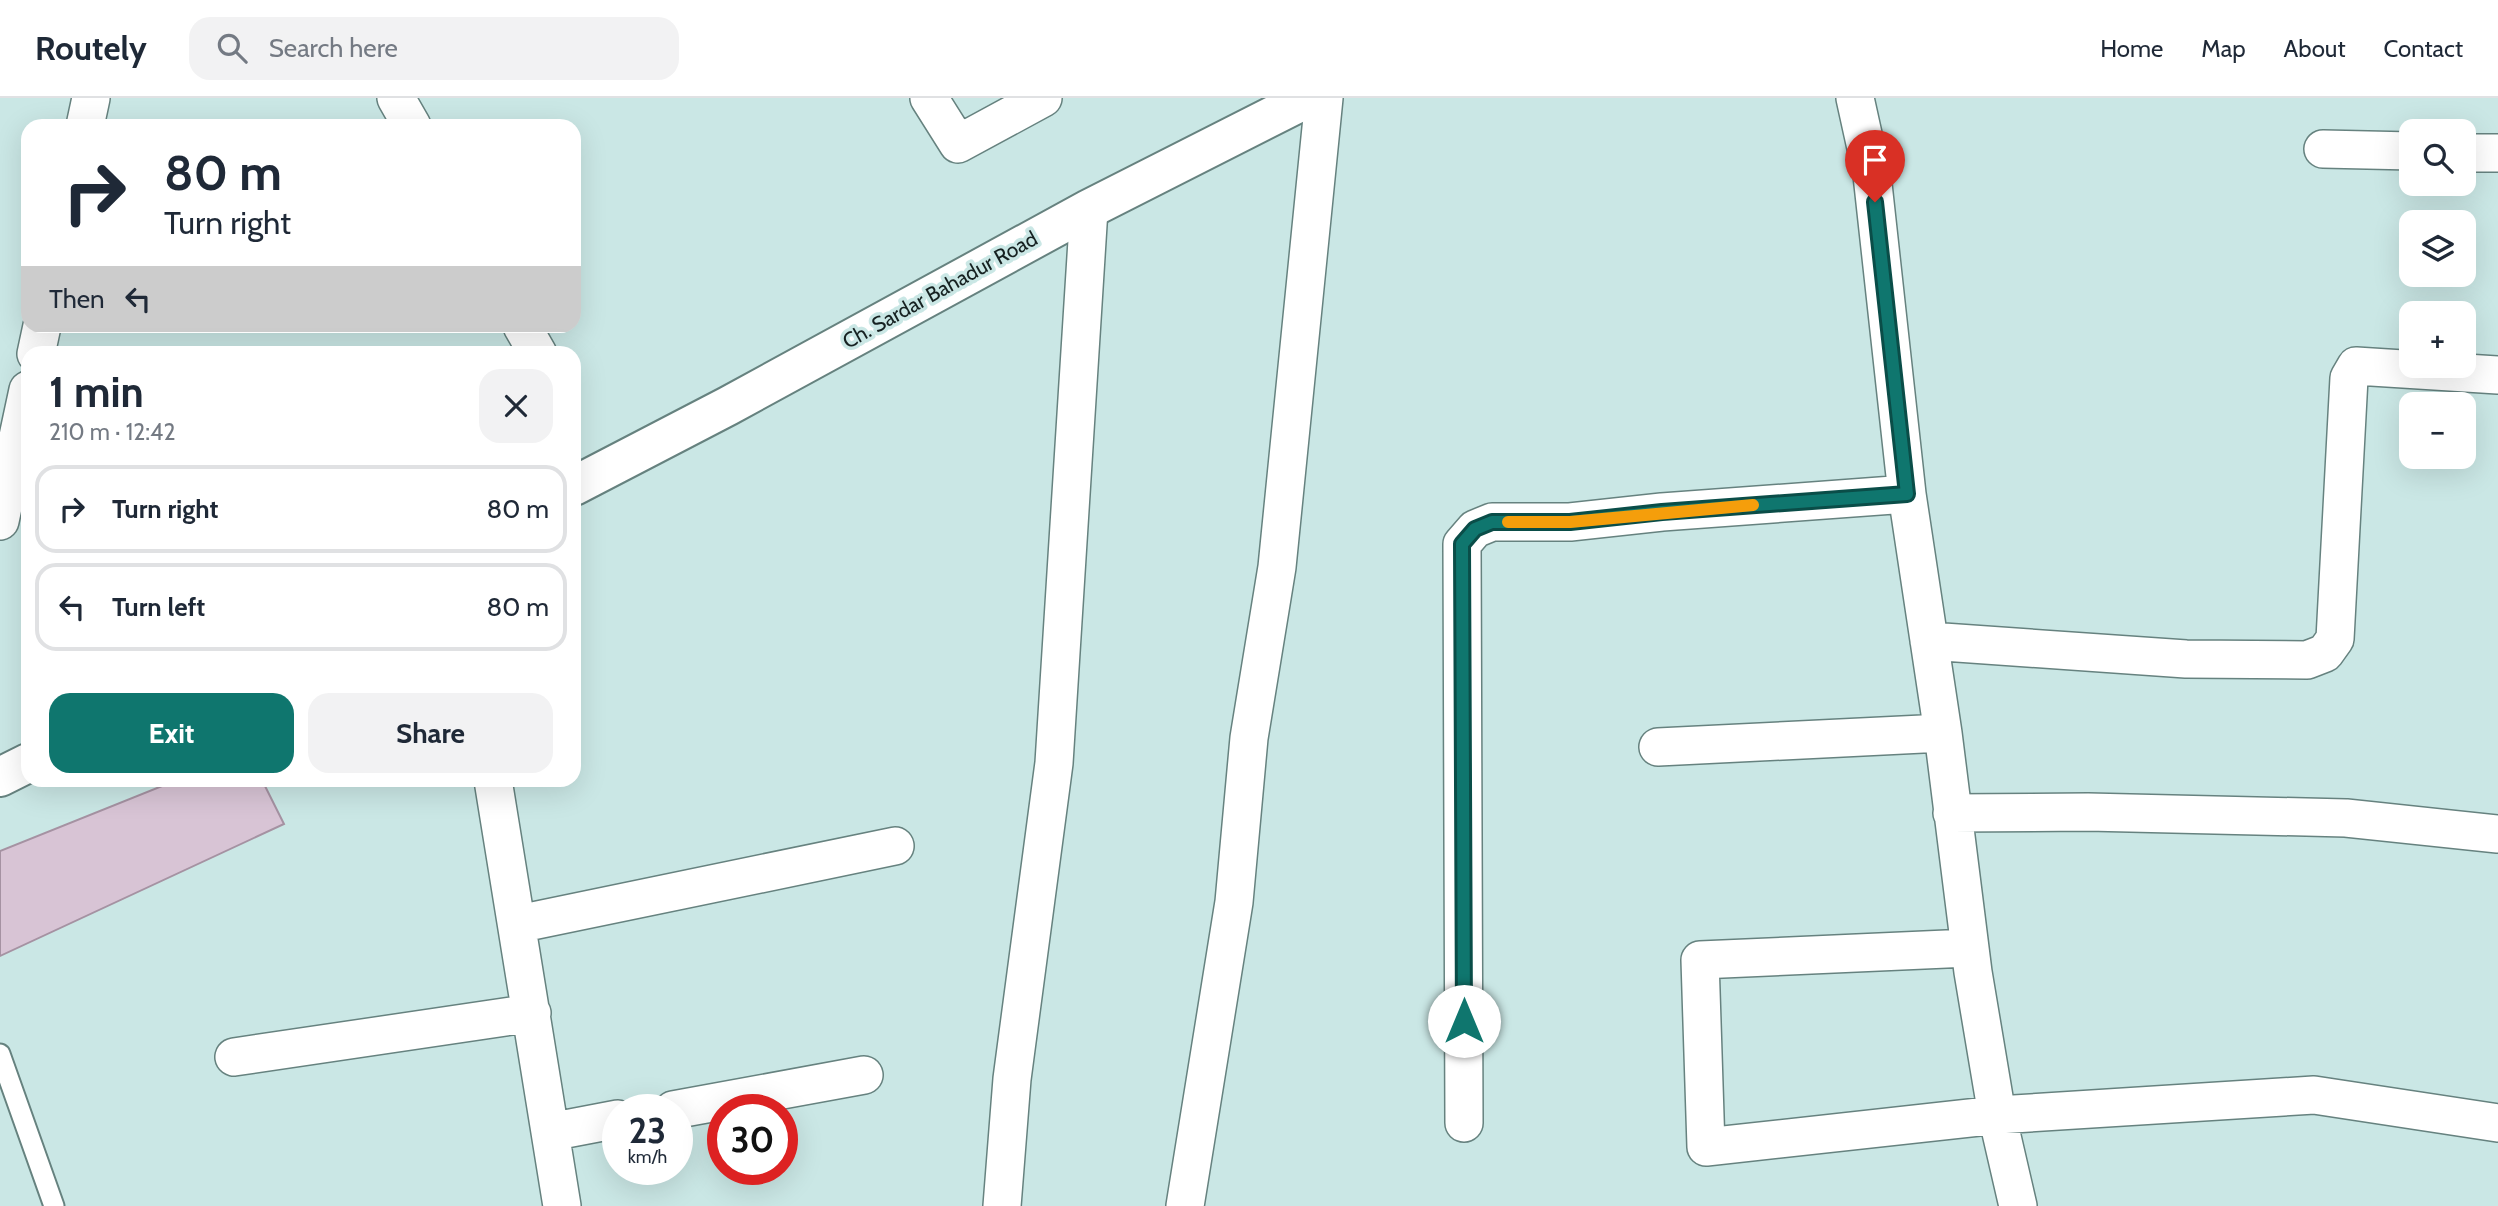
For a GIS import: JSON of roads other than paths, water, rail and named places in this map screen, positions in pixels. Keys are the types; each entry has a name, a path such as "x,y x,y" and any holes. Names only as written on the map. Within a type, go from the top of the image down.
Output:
{"main road":[{"name":"Ch. Sardar Bahadur Road","path":"581,482 728,406 1089,209 1308,98"},
{"path":"0,777 21,766"}],"street":[{"path":"86,119 91,98"},
{"path":"396,98 408,119"},
{"path":"929,98 958,144 1043,98"},
{"path":"1185,1206 1234,901 1249,738 1277,567 1324,98"},
{"path":"1855,98 1872,175 1907,494 1942,733 1969,948 1997,1115 2018,1206"},
{"path":"2323,149 2399,151"},
{"path":"2476,153 2498,153"},
{"path":"1002,1206 1012,1079 1054,763 1089,209"},
{"path":"1929,640 2186,659 2307,660 2325,653 2335,639 2349,378 2356,366 2498,375"},
{"path":"0,521 21,423"},
{"path":"1464,1123 1462,544 1475,529 1492,522 1570,522 1662,512 1907,494"},
{"path":"1658,747 1942,733"},
{"path":"494,787 562,1206"},
{"path":"1952,813 2102,812 2346,818 2498,834"},
{"path":"518,924 895,846"},
{"path":"1969,948 1700,960 1706,1147 1997,1115 2314,1095 2498,1123"},
{"path":"234,1057 532,1013"},
{"path":"693,1106 864,1075"},
{"path":"550,1132 602,1122"}],"lane":[{"path":"0,1054 54,1206"}]}
